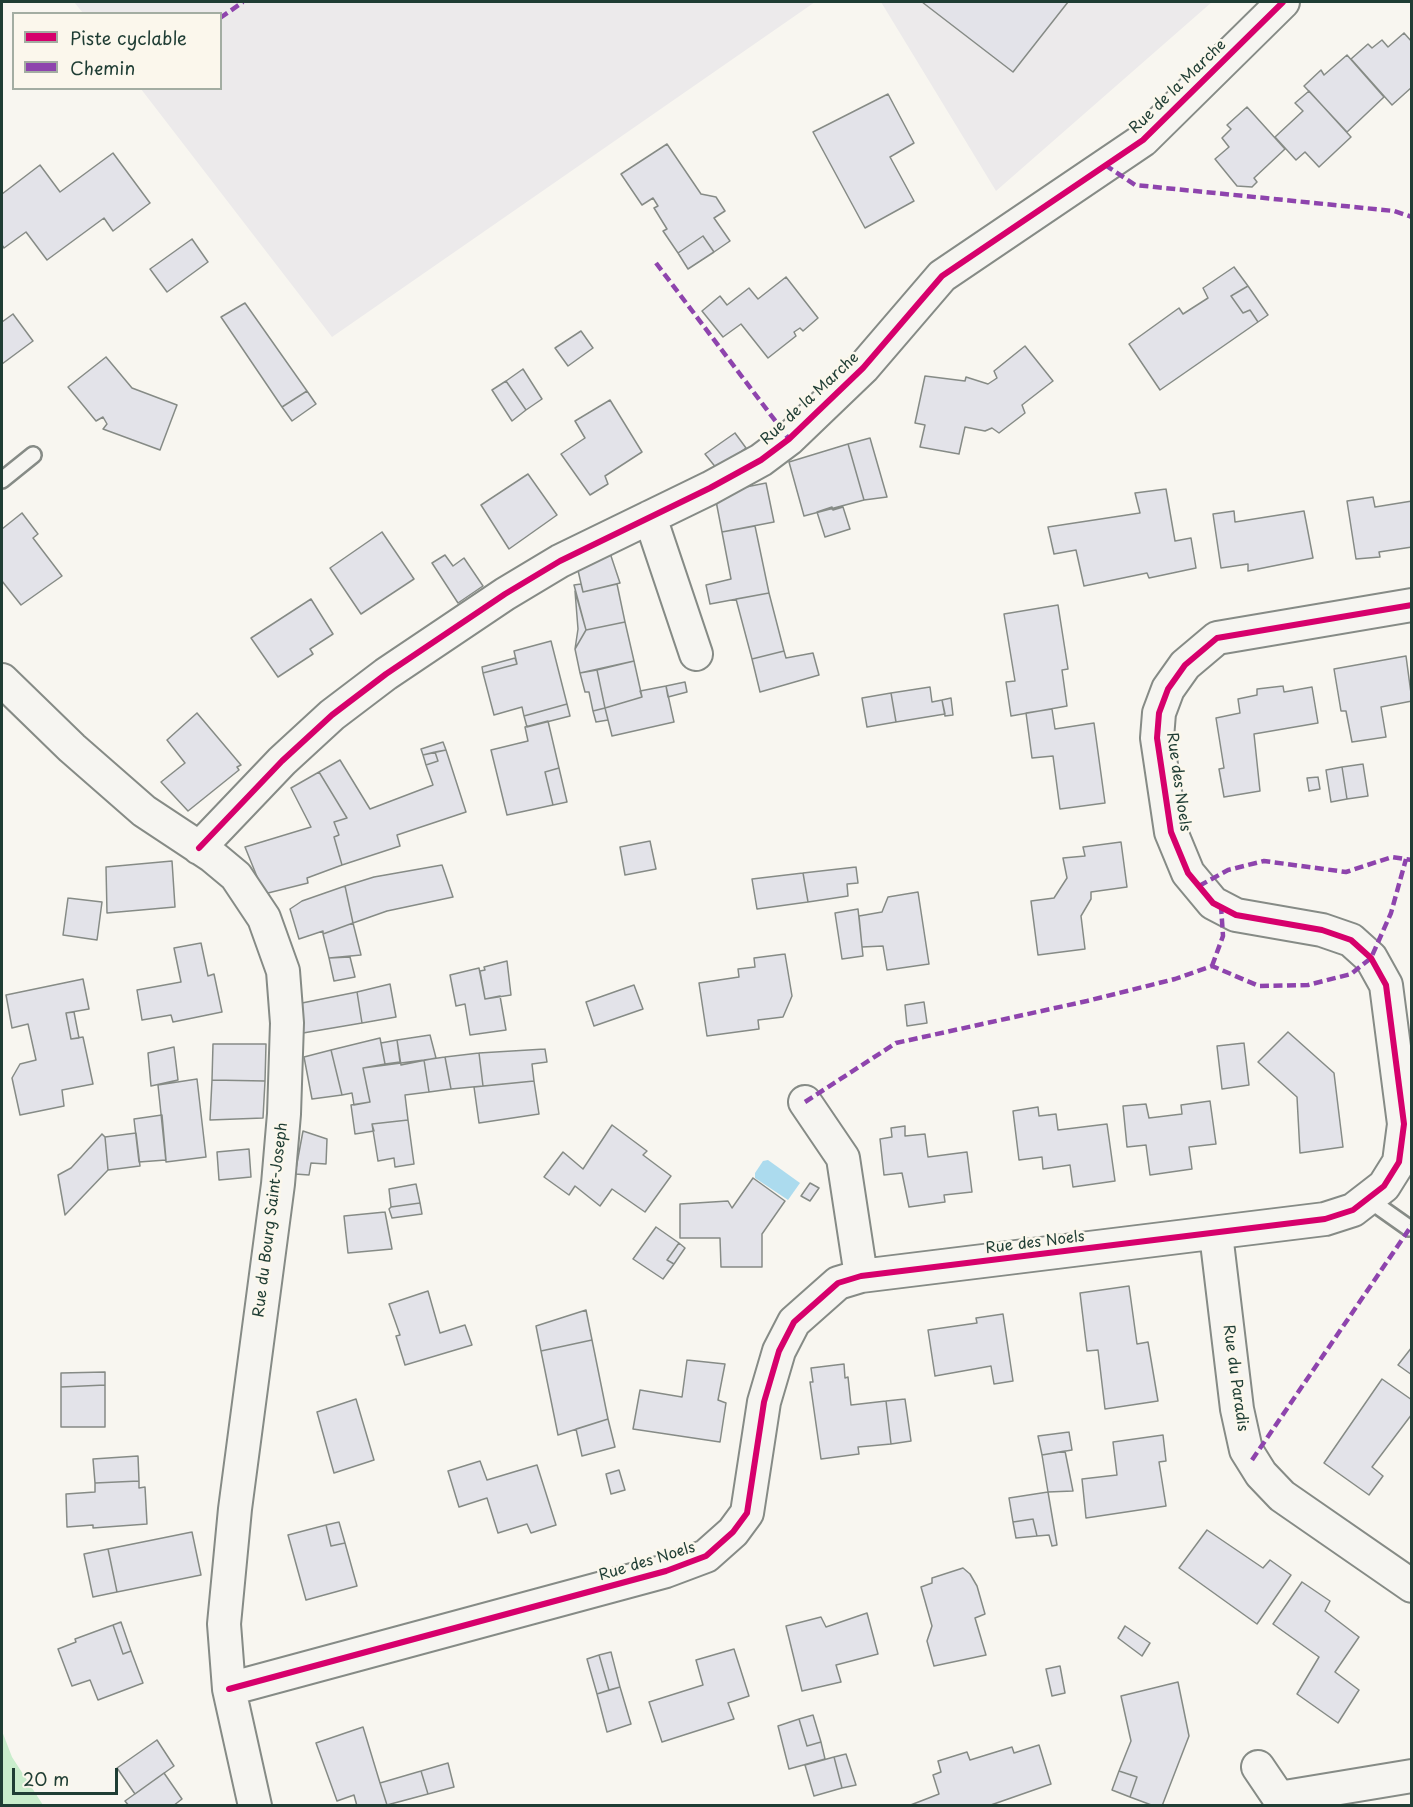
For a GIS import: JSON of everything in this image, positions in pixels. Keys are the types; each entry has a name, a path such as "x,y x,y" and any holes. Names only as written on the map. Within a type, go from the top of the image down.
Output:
{"street":[{"name":"Rue de la Marche","path":"199,848 324,722 386,674 505,594 560,561 710,488 761,460 789,440 863,368 942,276 1143,140 1283,2"},
{"path":"650,517 696,654"},
{"name":"Rue des Noels","path":"229,1689 666,1571 706,1556 733,1532 747,1513 764,1402 779,1351 794,1322 838,1283 861,1276 1325,1219 1353,1210 1384,1186 1399,1162 1404,1124 1386,985 1371,958 1351,940 1322,930 1236,915 1213,903 1188,873 1171,832 1157,738 1159,713 1168,690 1185,665 1218,638 1412,605"},
{"name":"Rue du Bourg Saint-Joseph","path":"2,680 72,748 144,811 236,876 264,918 283,971 286,1023 284,1113 278,1184 234,1509 224,1624 229,1689 255,1806"},
{"path":"806,1102 843,1158 861,1276"},
{"name":"Rue du Paradis","path":"1215,1234 1237,1409 1246,1450 1261,1474 1282,1496 1412,1586"},
{"path":"1258,1767 1274,1802 1412,1776"}],"lane":[{"path":"2,480 33,455"},
{"path":"1368,1199 1410,1228"}],"shaded area":[{"path":"74,2 815,2 332,337 142,90 222,90 222,12 82,12"},
{"path":"881,2 1212,2 996,191"}],"green space":[{"path":"2,1731 12,1757 43,1805 2,1805"}],"water":[{"path":"768,1160 800,1183 788,1200 755,1178 755,1173 763,1161"}],"building":[{"path":"922,2 1068,2 1013,72"},
{"path":"1404,33 1412,42 1412,87 1392,105 1351,59 1368,44 1372,48 1382,40 1388,47"},
{"path":"1347,55 1384,97 1347,132 1304,86 1321,70 1324,75"},
{"path":"1309,91 1351,137 1319,167 1305,152 1296,160 1275,137 1303,111 1295,103"},
{"path":"888,94 914,143 890,157 914,201 865,228 813,132"},
{"path":"1247,107 1285,149 1254,178 1257,182 1252,187 1237,186 1215,159 1229,147 1222,138 1231,129 1227,125"},
{"path":"667,144 701,194 716,197 725,211 714,218 730,241 714,252 703,236 678,253 663,231 667,229 654,208 658,206 653,198 642,205 621,174"},
{"path":"113,153 150,203 113,231 104,218 47,260 26,232 4,248 2,245 2,194 40,165 60,192"},
{"path":"703,236 714,252 688,269 678,253"},
{"path":"192,239 208,262 167,292 150,269"},
{"path":"1234,267 1248,286 1231,296 1243,313 1250,310 1258,322 1160,390 1129,344 1179,308 1183,314 1208,298 1203,288"},
{"path":"786,277 818,318 803,331 800,328 794,332 796,336 768,358 741,324 723,337 702,311 720,296 727,305 749,288 758,299"},
{"path":"1248,286 1268,315 1258,322 1250,310 1243,313 1231,296"},
{"path":"245,303 307,391 282,407 221,317"},
{"path":"13,314 33,341 2,364 2,322"},
{"path":"581,331 593,348 568,366 555,348"},
{"path":"1025,346 1053,381 1022,405 1025,413 999,433 992,428 985,431 965,427 959,454 920,447 925,425 915,423 925,376 965,381 966,377 988,384 997,378 994,371"},
{"path":"106,357 132,388 177,405 160,450 103,429 107,424 103,417 96,421 68,387"},
{"path":"523,369 542,399 526,410 506,381"},
{"path":"506,381 526,410 512,421 492,390"},
{"path":"307,391 316,404 292,421 282,407"},
{"path":"610,400 642,452 605,476 608,484 590,495 561,454 585,438 575,421"},
{"path":"735,433 746,448 717,469 705,454"},
{"path":"870,438 887,497 864,500 848,444"},
{"path":"848,444 864,500 804,516 789,462"},
{"path":"528,474 557,515 509,549 481,505"},
{"path":"766,483 774,522 722,532 716,501 746,487"},
{"path":"1166,489 1175,541 1191,538 1196,568 1149,578 1147,573 1084,586 1076,550 1054,554 1048,527 1140,513 1135,493"},
{"path":"1373,497 1375,507 1412,501 1412,547 1379,552 1380,557 1356,559 1347,501"},
{"path":"832,507 833,510 843,507 850,529 825,537 817,512"},
{"path":"1234,511 1235,522 1304,511 1313,558 1248,571 1248,564 1221,568 1213,514"},
{"path":"22,513 38,534 33,538 62,576 21,605 2,581 2,529"},
{"path":"755,526 769,593 710,604 706,585 731,579 722,532"},
{"path":"382,532 414,579 361,614 330,568"},
{"path":"610,553 620,583 583,592 577,566"},
{"path":"445,555 453,566 464,558 483,586 458,603 432,563"},
{"path":"581,584 583,592 617,584 625,622 586,630 574,585"},
{"path":"575,591 586,630 575,649 578,629"},
{"path":"769,593 784,651 752,659 736,599"},
{"path":"311,599 333,634 310,649 313,654 278,677 251,638"},
{"path":"1058,605 1068,669 1062,670 1067,706 1011,716 1006,682 1015,681 1004,614"},
{"path":"625,622 634,661 580,673 575,649 586,630"},
{"path":"551,641 567,704 524,716 522,707 494,715 483,673 517,664 514,651"},
{"path":"784,651 786,658 813,653 819,675 760,692 752,659"},
{"path":"1406,656 1412,701 1381,707 1386,737 1352,742 1346,711 1341,711 1334,669"},
{"path":"515,658 517,664 483,673 482,667"},
{"path":"634,661 642,697 605,708 597,670"},
{"path":"597,670 605,708 593,711 589,692 585,692 580,673"},
{"path":"685,682 687,692 668,697 666,686"},
{"path":"666,686 674,722 612,736 605,708 642,697 640,691"},
{"path":"1283,686 1284,692 1312,687 1318,723 1254,734 1260,791 1224,797 1219,769 1224,768 1216,718 1240,713 1238,699 1257,695 1257,689"},
{"path":"930,687 932,702 942,700 945,714 896,722 891,693"},
{"path":"891,693 896,722 867,727 862,698"},
{"path":"951,698 953,715 945,716 942,700"},
{"path":"567,704 570,716 527,727 524,716"},
{"path":"605,708 608,720 596,722 593,711"},
{"path":"1052,709 1055,729 1094,723 1105,803 1060,809 1053,756 1032,758 1026,713"},
{"path":"197,713 241,765 237,767 239,770 188,811 161,782 185,763 167,740"},
{"path":"548,721 559,768 545,772 553,805 507,815 491,750 528,741 525,727"},
{"path":"443,742 446,750 423,755 421,749"},
{"path":"446,750 466,812 397,835 400,846 342,865 334,837 339,835 334,822 347,818 319,772 340,760 370,809 433,785 426,765 438,761 435,752"},
{"path":"435,752 438,761 426,765 423,755"},
{"path":"1363,764 1368,796 1347,799 1342,767"},
{"path":"1342,767 1347,799 1331,802 1326,770"},
{"path":"559,768 567,802 553,805 545,772"},
{"path":"319,772 347,818 334,822 339,835 334,837 342,865 307,878 308,883 264,894 245,847 311,827 291,788"},
{"path":"1318,777 1320,789 1309,791 1307,778"},
{"path":"650,841 656,869 625,875 620,847"},
{"path":"1121,842 1127,887 1091,892 1091,899 1081,916 1085,949 1038,955 1031,901 1054,898 1067,878 1063,858 1085,856 1083,847"},
{"path":"172,861 175,907 107,913 106,867"},
{"path":"442,865 453,897 387,911 353,923 345,886 374,877"},
{"path":"856,867 858,883 847,884 848,896 808,902 803,873"},
{"path":"803,873 808,902 757,909 752,879"},
{"path":"345,886 353,923 323,934 323,931 299,939 290,909 302,901"},
{"path":"918,892 929,964 887,970 883,946 862,947 859,916 882,912 888,897"},
{"path":"68,898 102,902 97,940 63,935"},
{"path":"858,909 863,956 842,959 835,913"},
{"path":"353,923 361,955 329,958 323,934"},
{"path":"201,943 208,976 214,974 222,1012 173,1022 171,1015 142,1020 137,990 181,982 174,948"},
{"path":"785,954 792,996 783,1017 758,1020 759,1029 707,1036 699,983 739,977 738,969 755,967 754,958"},
{"path":"350,957 355,977 334,981 329,958"},
{"path":"507,961 511,995 485,999 480,971 485,970 484,967"},
{"path":"479,968 485,999 500,996 506,1030 470,1035 465,1004 456,1006 450,975"},
{"path":"83,979 89,1009 66,1013 71,1039 83,1037 93,1084 62,1090 64,1106 20,1115 12,1078 20,1064 36,1060 28,1024 12,1028 6,995"},
{"path":"390,984 396,1017 362,1023 357,992"},
{"path":"634,985 643,1009 594,1026 586,1002"},
{"path":"357,992 362,1023 303,1033 302,1003"},
{"path":"924,1002 927,1023 907,1026 905,1005"},
{"path":"74,1012 79,1038 71,1039 66,1013"},
{"path":"1288,1032 1334,1073 1343,1147 1300,1153 1297,1097 1258,1062"},
{"path":"430,1035 436,1058 401,1065 397,1040"},
{"path":"380,1038 385,1064 363,1068 370,1102 354,1105 352,1093 342,1095 331,1050"},
{"path":"397,1040 400,1062 385,1064 381,1043"},
{"path":"1244,1043 1249,1085 1222,1089 1217,1046"},
{"path":"213,1044 266,1044 265,1081 212,1080"},
{"path":"174,1047 178,1080 151,1086 148,1053"},
{"path":"545,1049 547,1062 532,1064 534,1081 483,1086 479,1053"},
{"path":"331,1050 342,1095 312,1099 304,1057"},
{"path":"479,1053 483,1086 451,1089 445,1057"},
{"path":"445,1057 451,1089 429,1092 424,1060"},
{"path":"424,1060 429,1092 405,1095 408,1120 372,1124 374,1131 355,1134 351,1105 370,1102 363,1068"},
{"path":"197,1079 206,1157 166,1162 158,1085"},
{"path":"212,1080 265,1081 263,1118 210,1120"},
{"path":"534,1081 539,1114 479,1123 474,1087"},
{"path":"1210,1101 1216,1144 1189,1147 1192,1169 1150,1175 1146,1145 1127,1147 1123,1106 1146,1104 1149,1118 1182,1114 1181,1105"},
{"path":"1038,1107 1039,1116 1056,1114 1058,1130 1107,1124 1115,1181 1073,1187 1070,1165 1043,1169 1042,1157 1019,1160 1013,1111"},
{"path":"162,1115 166,1160 139,1162 134,1119"},
{"path":"408,1120 414,1164 395,1167 394,1158 378,1161 372,1124"},
{"path":"612,1125 647,1151 643,1155 671,1176 645,1212 612,1189 600,1206 575,1186 569,1195 544,1177 563,1152 583,1169"},
{"path":"905,1126 905,1136 925,1134 928,1157 967,1152 972,1192 944,1195 945,1202 909,1207 902,1173 884,1175 880,1139 892,1137 891,1128"},
{"path":"303,1131 327,1139 326,1164 311,1163 309,1175 295,1174"},
{"path":"136,1133 140,1166 108,1170 105,1137"},
{"path":"102,1134 105,1137 108,1170 65,1215 58,1175 71,1168"},
{"path":"249,1149 251,1177 219,1180 217,1152"},
{"path":"753,1178 785,1201 762,1234 762,1267 721,1267 720,1238 680,1238 680,1204 728,1201 732,1208"},
{"path":"810,1183 819,1188 810,1201 801,1196"},
{"path":"416,1184 420,1203 391,1207 389,1189"},
{"path":"420,1203 422,1214 392,1218 389,1209 391,1207"},
{"path":"385,1212 392,1249 348,1253 344,1216"},
{"path":"656,1227 679,1243 667,1260 674,1264 663,1279 633,1259"},
{"path":"679,1243 685,1248 674,1264 667,1260"},
{"path":"1129,1286 1137,1344 1148,1342 1158,1401 1105,1409 1098,1350 1087,1351 1080,1293"},
{"path":"428,1291 440,1333 465,1325 472,1345 405,1365 396,1336 400,1335 389,1304"},
{"path":"586,1310 592,1340 541,1351 536,1326"},
{"path":"1003,1314 1013,1381 994,1384 991,1366 935,1376 928,1330 977,1323 976,1318"},
{"path":"592,1340 608,1419 558,1435 541,1351"},
{"path":"1412,1347 1412,1375 1398,1365"},
{"path":"687,1360 725,1364 718,1400 726,1403 720,1442 633,1429 640,1390 682,1397"},
{"path":"844,1364 851,1405 886,1401 891,1444 858,1447 859,1454 821,1459 810,1382 813,1382 811,1368"},
{"path":"105,1372 105,1385 61,1387 61,1373"},
{"path":"1382,1379 1412,1400 1412,1414 1372,1467 1383,1476 1369,1495 1324,1463"},
{"path":"105,1385 105,1427 61,1427 61,1387"},
{"path":"356,1399 374,1460 334,1473 317,1412"},
{"path":"905,1399 911,1441 891,1444 886,1401"},
{"path":"608,1419 615,1447 582,1456 576,1429"},
{"path":"1069,1432 1072,1450 1042,1455 1038,1436"},
{"path":"1163,1435 1166,1461 1159,1462 1166,1506 1086,1518 1082,1479 1117,1475 1113,1442"},
{"path":"1065,1451 1073,1491 1048,1492 1042,1455"},
{"path":"138,1456 139,1481 95,1483 93,1459"},
{"path":"480,1461 487,1480 537,1465 556,1525 531,1533 527,1524 498,1533 487,1498 459,1507 448,1471"},
{"path":"619,1470 625,1490 611,1494 606,1474"},
{"path":"139,1481 139,1488 145,1487 147,1524 93,1528 93,1525 67,1527 66,1494 95,1492 95,1483"},
{"path":"1048,1492 1057,1545 1052,1546 1049,1535 1037,1536 1033,1519 1013,1522 1009,1498"},
{"path":"1033,1519 1037,1536 1016,1538 1013,1522"},
{"path":"339,1522 345,1543 331,1546 326,1525"},
{"path":"326,1525 331,1546 345,1543 357,1586 306,1600 288,1535"},
{"path":"1207,1530 1263,1568 1270,1560 1291,1575 1257,1624 1179,1568"},
{"path":"192,1532 201,1575 117,1592 108,1549"},
{"path":"108,1549 117,1592 93,1597 84,1554"},
{"path":"963,1568 970,1574 977,1586 985,1614 975,1618 986,1655 934,1666 927,1641 932,1626 921,1587 932,1583 932,1578"},
{"path":"1302,1582 1330,1601 1325,1611 1359,1637 1335,1672 1359,1690 1338,1723 1297,1694 1319,1657 1273,1624"},
{"path":"867,1613 878,1654 836,1665 841,1682 802,1691 786,1626 821,1617 826,1627"},
{"path":"121,1622 131,1651 123,1654 113,1625"},
{"path":"113,1625 123,1654 131,1651 143,1683 98,1700 90,1680 72,1686 58,1649 76,1642 75,1639"},
{"path":"1125,1626 1150,1643 1142,1656 1118,1638"},
{"path":"734,1649 749,1696 728,1703 734,1719 662,1742 649,1702 703,1685 696,1660"},
{"path":"611,1652 620,1687 609,1690 599,1655"},
{"path":"599,1655 609,1690 597,1694 587,1659"},
{"path":"1060,1666 1065,1693 1052,1696 1046,1669"},
{"path":"1178,1682 1189,1736 1162,1806 1154,1806 1130,1797 1137,1777 1119,1771 1131,1741 1121,1696"},
{"path":"620,1687 631,1724 607,1732 597,1694"},
{"path":"813,1715 821,1742 807,1746 799,1719"},
{"path":"799,1719 807,1746 821,1742 825,1759 789,1769 778,1726"},
{"path":"363,1727 387,1805 357,1806 354,1795 337,1801 316,1743"},
{"path":"157,1740 174,1766 135,1794 117,1768"},
{"path":"1039,1745 1051,1784 988,1806 908,1806 939,1794 933,1775 941,1772 938,1761 967,1752 970,1760 1012,1747 1014,1753"},
{"path":"846,1754 856,1785 842,1788 834,1757"},
{"path":"834,1757 842,1788 814,1796 805,1765"},
{"path":"448,1763 454,1787 428,1794 421,1771"},
{"path":"421,1771 428,1794 387,1805 380,1783"},
{"path":"1119,1771 1137,1777 1130,1797 1112,1790"},
{"path":"164,1773 182,1799 173,1806 129,1806 125,1801"}],"marked path":[{"path":"222,17 243,2"},
{"path":"1105,165 1135,185 1394,211 1412,217"},
{"path":"656,263 789,439"},
{"path":"1199,886 1228,870 1264,861 1346,872 1392,857 1412,860"},
{"path":"805,1102 896,1043 1087,1001 1175,979 1212,966 1259,986 1308,985 1351,974 1371,958 1391,913 1406,859"},
{"path":"1212,966 1223,936 1221,906"},
{"path":"1252,1460 1412,1225"}],"cycle path":[{"path":"199,848 282,761 332,715 386,674 505,594 560,561 710,488 761,460 789,439 863,368 942,276 1143,140 1283,2"},
{"path":"229,1689 666,1571 706,1556 733,1532 747,1513 764,1402 779,1351 794,1322 838,1283 861,1276 1325,1219 1353,1210 1384,1186 1399,1162 1404,1124 1386,985 1371,958 1351,940 1322,930 1236,915 1213,903 1188,873 1171,832 1157,738 1159,713 1168,689 1185,665 1217,638 1412,605"}]}
